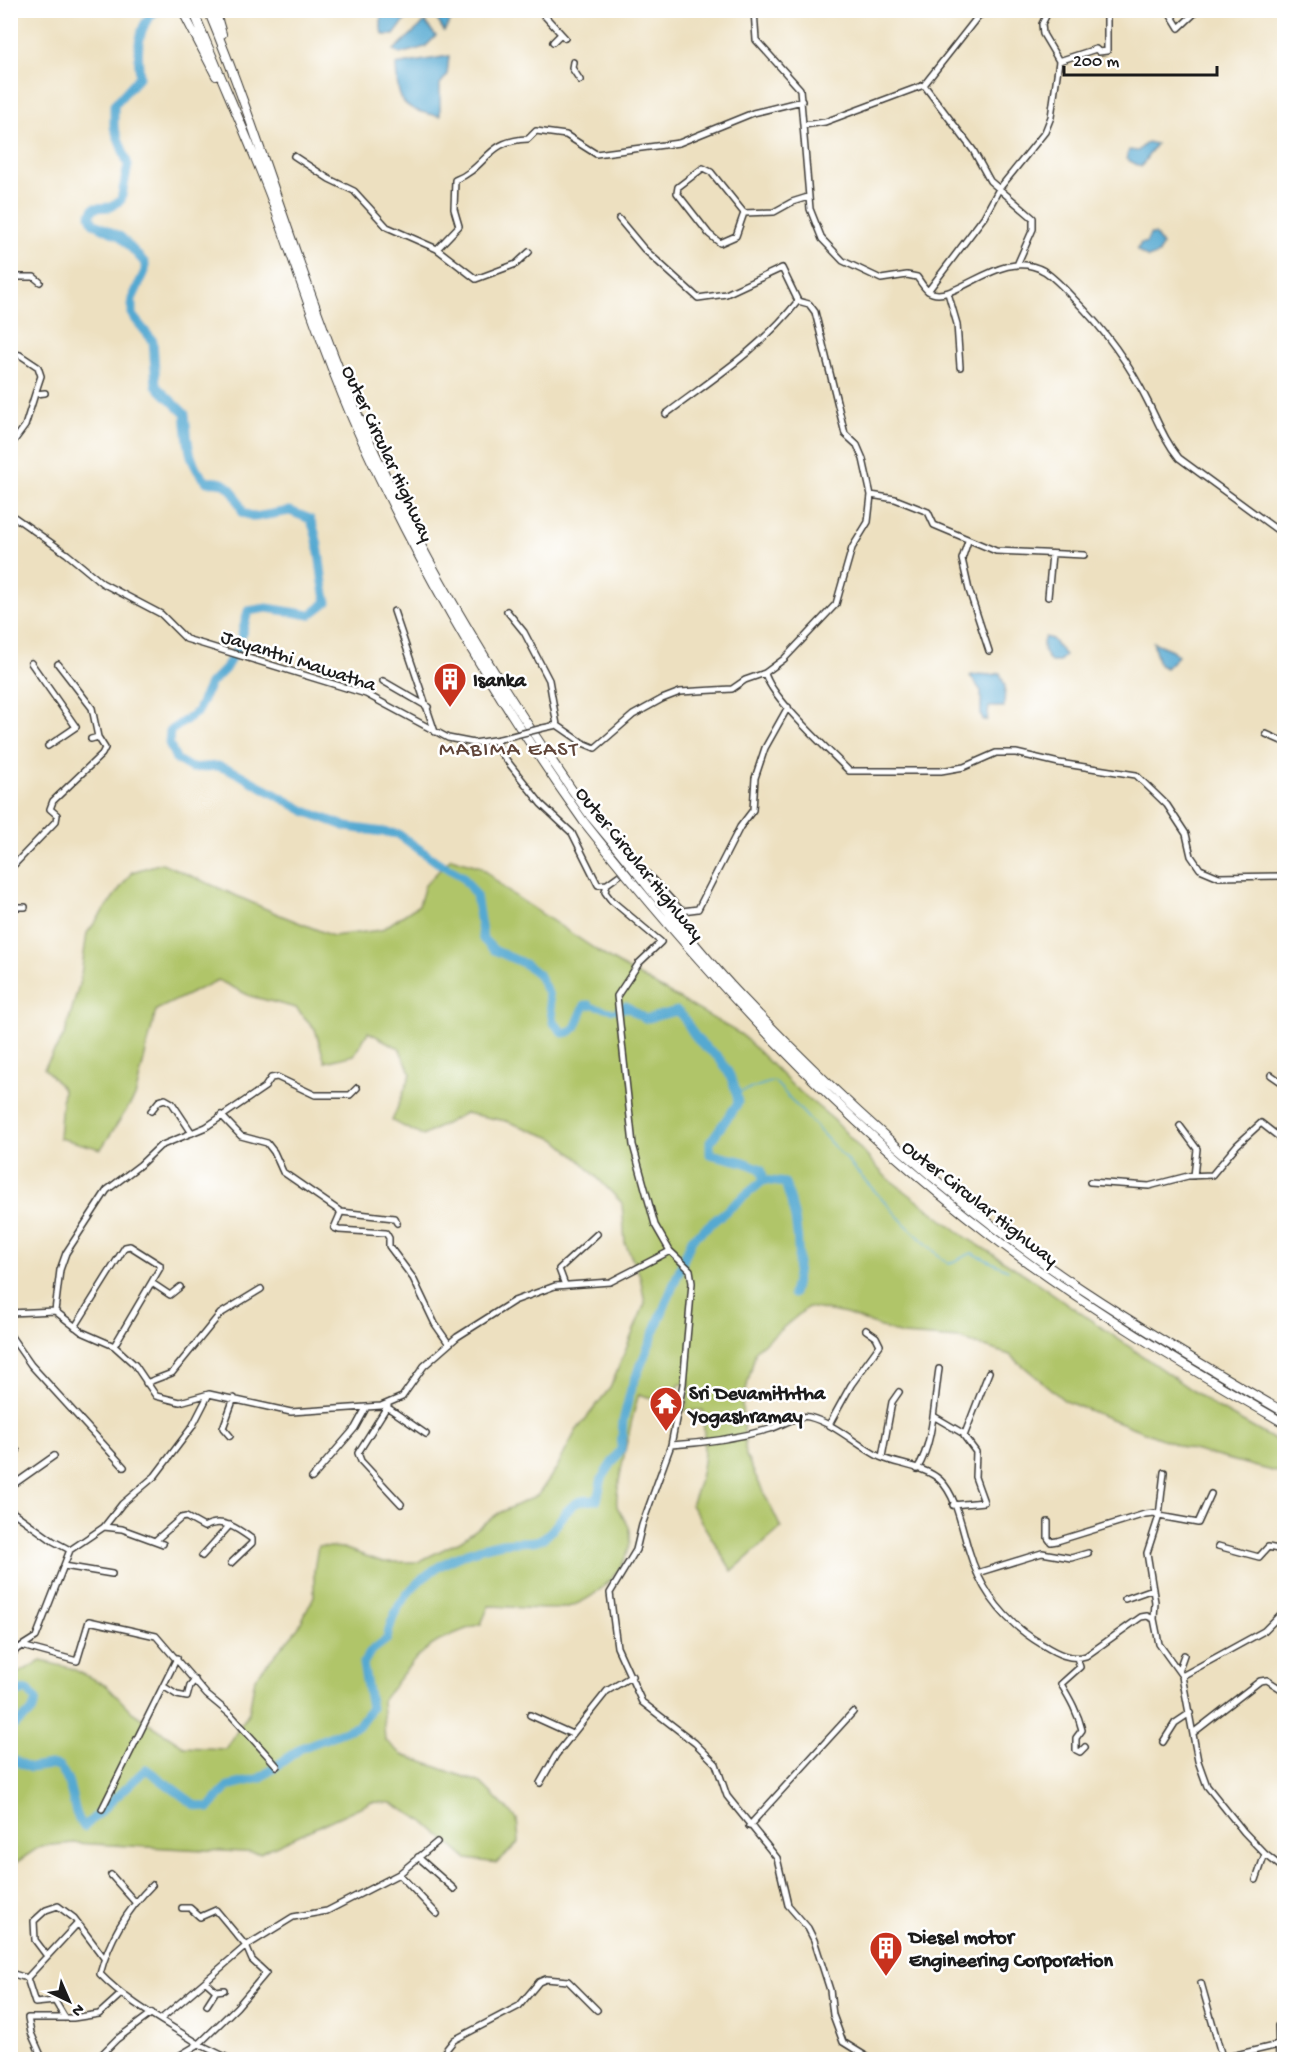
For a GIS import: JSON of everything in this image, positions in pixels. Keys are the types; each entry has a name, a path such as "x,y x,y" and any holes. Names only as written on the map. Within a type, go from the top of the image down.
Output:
{"highway":[{"path":"182,10 235,112"},
{"name":"Outer Circular Highway","path":"193,10 365,430 434,577 588,820 733,1000 892,1154 994,1238 1076,1296 1200,1376 1284,1423"},
{"name":"Outer Circular Highway","path":"208,10 245,107 300,271"},
{"path":"215,10 245,107"},
{"name":"Outer Circular Highway","path":"588,820 739,993 899,1147 992,1223 1081,1289 1207,1368 1284,1412"}],"street":[{"path":"754,10 756,40 800,89 810,209 822,239 843,261 881,279 907,275 917,277 928,291 948,293 1003,267 1017,265 1043,270 1111,338 1147,400 1168,445 1179,458 1284,535"},
{"path":"804,125 825,122 924,85 981,13 969,10"},
{"path":"928,291 984,218 999,189 1046,132 1051,117 1059,61 1043,34 1042,24 1049,10"},
{"path":"1059,61 1096,49 1099,52 1107,51 1107,10"},
{"path":"1168,10 1179,28 1198,10"},
{"path":"542,13 563,36 553,42"},
{"path":"573,62 572,68 580,80"},
{"path":"924,85 973,150 990,181 1030,215 1035,223 1017,265"},
{"path":"437,249 459,226 454,209 455,180 468,175 496,147 511,139 528,139 536,131 546,130 566,135 596,154 679,143 742,117 802,101"},
{"path":"294,156 329,179 354,191 387,227 437,249 476,279 516,264 529,252"},
{"path":"705,168 744,213 736,236 718,243 691,213 677,190 705,168"},
{"path":"744,213 774,212 792,202 808,197"},
{"path":"507,611 524,632 549,680 557,725 595,748 633,715 662,699 680,692 732,689 745,680 765,673 784,659 836,604 852,548 868,522 871,495 863,459 857,445 845,434 815,312 809,304 798,301 782,268 726,294 698,298 644,249 619,219"},
{"path":"10,272 15,277 34,277 40,282"},
{"path":"948,293 957,324 960,367"},
{"path":"666,414 734,365 775,330 798,301"},
{"path":"10,353 38,367 40,376 25,426 11,445"},
{"path":"35,394 45,393"},
{"path":"871,495 895,499 928,512 934,525 968,541 996,550 1084,555"},
{"name":"Jayanthi Mawatha","path":"10,514 102,582 161,614 186,639 366,694 448,738 474,743 498,740 557,725"},
{"path":"968,541 962,559 969,590 989,651"},
{"path":"1048,597 1052,554"},
{"path":"394,611 435,732"},
{"path":"32,663 76,728 48,746"},
{"path":"10,869 56,821 57,815 50,809 52,801 102,754 105,748 98,737 92,708 58,664"},
{"path":"765,673 767,682 788,707 849,771 941,771 964,766 996,753 1016,753 1059,764 1136,775 1167,804 1186,834 1191,856 1200,870 1219,877 1284,876"},
{"path":"383,681 428,706"},
{"path":"498,740 501,753 541,804 572,832 598,885 606,884 636,863 643,867 655,885 682,911 698,909 740,827 753,810 755,778 765,748 788,707"},
{"path":"1266,734 1284,742"},
{"path":"91,739 98,737"},
{"path":"606,884 605,892 611,900 661,942 639,963 617,996 633,1145 645,1183 651,1214 672,1252 690,1270 692,1282 683,1384 671,1445 642,1525 636,1550 610,1593 617,1647 642,1702 695,1743 716,1764 728,1796 749,1826 777,1858 788,1905 808,1928 814,1940 830,1990 833,2015 843,2042 872,2060"},
{"path":"10,907 25,908"},
{"path":"1271,1075 1284,1084"},
{"path":"55,1311 60,1270 66,1253 107,1190 140,1165 159,1146 192,1133 265,1087 271,1078 277,1077 315,1095 350,1095 357,1088"},
{"path":"151,1111 159,1101 165,1099 172,1103 192,1133"},
{"path":"221,1115 241,1136 267,1143 283,1172 341,1212 394,1218 397,1223"},
{"path":"1090,1182 1149,1186 1194,1176 1212,1175 1257,1125 1261,1124 1284,1141"},
{"path":"1180,1126 1197,1149 1194,1176"},
{"path":"341,1212 334,1228 386,1233 389,1246 413,1278 435,1324 449,1344"},
{"path":"565,1285 559,1269 597,1234"},
{"path":"75,1326 125,1247 130,1246 160,1265 152,1283 114,1346"},
{"path":"401,1504 361,1461 358,1453 388,1405 409,1390 424,1366 449,1344 514,1301 540,1289 610,1282 672,1252"},
{"path":"152,1283 171,1295 180,1287"},
{"path":"146,1383 172,1373 220,1314 261,1289"},
{"path":"10,1313 55,1311 75,1326 114,1346 135,1365 156,1396 180,1402 208,1394 291,1412 388,1405 426,1434"},
{"path":"829,1425 851,1385 880,1345 876,1337 866,1330"},
{"path":"10,1335 31,1365 124,1467"},
{"path":"917,1469 926,1454 926,1442 934,1417 939,1369"},
{"path":"953,1505 984,1502 975,1477 976,1452 965,1440 964,1434 989,1372"},
{"path":"882,1457 892,1402 899,1392"},
{"path":"10,1657 36,1637 70,1550 104,1527 106,1522 155,1476 192,1428 208,1394"},
{"path":"230,1436 223,1428 234,1398"},
{"path":"312,1478 355,1428 366,1408"},
{"path":"671,1445 695,1444 755,1433 805,1416 829,1425 882,1457 940,1480 953,1505 982,1585 1011,1624 1054,1652 1077,1659 1086,1656 1141,1617 1147,1616 1154,1619"},
{"path":"934,1417 964,1434"},
{"path":"10,1456 17,1451"},
{"path":"10,1487 54,1456"},
{"path":"1164,1472 1160,1516 1148,1546 1154,1619 1159,1644 1182,1676 1197,1761 1207,1786 1219,1803 1265,1854 1284,1869"},
{"path":"1048,1522 1048,1538 1051,1542 1145,1514 1155,1513 1198,1523 1211,1494"},
{"path":"10,1510 53,1541 70,1550"},
{"path":"156,1540 186,1516 204,1527 213,1522 224,1522 252,1539 252,1543 231,1563"},
{"path":"202,1556 230,1525"},
{"path":"104,1527 122,1529 163,1544"},
{"path":"1218,1546 1259,1557 1268,1547 1282,1548 1284,1536"},
{"path":"977,1573 1042,1553 1071,1558 1088,1553"},
{"path":"64,1566 112,1574"},
{"path":"1125,1599 1153,1589"},
{"path":"1182,1676 1264,1631 1284,1611"},
{"path":"22,1646 77,1661 89,1621 156,1636 277,1766"},
{"path":"1179,1669 1184,1655"},
{"path":"102,1809 177,1658"},
{"path":"1077,1659 1080,1667 1060,1684 1073,1703 1082,1730 1076,1738 1077,1750 1080,1752 1085,1747"},
{"path":"540,1784 556,1755 607,1690 632,1676"},
{"path":"163,1686 177,1695 187,1696 191,1683 195,1680"},
{"path":"1193,1733 1260,1681 1267,1680 1284,1690"},
{"path":"749,1826 853,1712"},
{"path":"1163,1742 1168,1730 1179,1716 1190,1713"},
{"path":"530,1715 572,1734"},
{"path":"161,2019 246,1946 293,1917 327,1911 399,1875 437,1842"},
{"path":"1256,1880 1265,1854"},
{"path":"418,1857 454,1889"},
{"path":"111,1875 135,1902"},
{"path":"399,1875 437,1914"},
{"path":"152,1885 135,1902 104,1958 100,1974 120,1995 199,2044 232,2060"},
{"path":"47,1956 36,1940 34,1921 46,1910 58,1906 67,1910 104,1958"},
{"path":"172,2060 199,2044 237,2007 266,1973 252,1960 246,1946 216,1910 200,1917 190,1908 182,1908"},
{"path":"27,1978 78,1923"},
{"path":"10,1973 27,1978"},
{"path":"27,1978 35,2003 55,2001 65,2018"},
{"path":"438,2060 454,2040 519,2006 539,1982 546,1979 568,1981 597,2010"},
{"path":"206,1982 216,1991 224,1990"},
{"path":"1201,1983 1222,2057"},
{"path":"207,2005 216,1991"},
{"path":"43,2060 31,2033 28,2018 65,2018 99,2014 120,1995"},
{"path":"97,2059 117,2039 152,2013"},
{"path":"1280,2060 1278,2026 1284,2025"},
{"path":"1215,2060 1278,2045"},
{"path":"183,2054 194,2060"}],"green space":[{"path":"451,858 481,867 506,890 610,959 742,1035 793,1086 834,1120 885,1176 967,1238 1026,1275 1216,1407 1284,1445 1284,1474 1185,1448 1065,1401 1010,1355 960,1339 902,1335 846,1314 808,1307 756,1350 742,1406 746,1456 781,1528 732,1571 691,1505 702,1469 704,1436 703,1410 685,1411 690,1384 679,1384 675,1406 639,1394 625,1451 617,1498 618,1509 630,1531 630,1543 626,1556 612,1578 591,1596 568,1607 541,1609 489,1606 481,1624 446,1637 423,1652 382,1701 385,1740 403,1755 481,1783 517,1819 519,1842 497,1863 467,1859 423,1821 392,1803 371,1802 260,1853 74,1843 41,1846 11,1866 11,1677 41,1661 71,1668 107,1686 132,1712 185,1747 226,1749 249,1712 255,1678 298,1628 314,1596 314,1570 318,1546 343,1548 383,1562 418,1562 460,1541 499,1513 538,1495 556,1469 576,1431 610,1388 645,1303 640,1276 625,1243 622,1203 581,1161 555,1139 506,1121 465,1113 423,1136 392,1121 411,1074 399,1048 368,1032 354,1055 325,1062 315,1029 296,1008 250,996 218,980 156,1010 135,1097 101,1149 59,1138 63,1089 44,1068 65,1034 80,981 87,933 132,872 162,863 333,936 381,930 419,905 425,885"}],"water":[{"path":"381,10 412,11 394,35 384,35 381,30"},
{"path":"444,11 452,19 444,31 436,18"},
{"path":"425,22 436,36 425,47 400,54 394,50"},
{"path":"449,56 447,76 440,84 440,116 409,107 400,96 396,65"},
{"path":"1147,142 1156,144 1141,167 1126,159 1129,150 1138,151"},
{"path":"1150,234 1155,234 1162,245 1159,254 1148,258 1137,250 1141,243 1146,243"},
{"path":"1045,637 1052,639 1065,655 1059,662 1051,662 1047,656 1043,647"},
{"path":"1153,642 1172,650 1178,656 1166,668 1159,665"},
{"path":"1000,673 1005,686 1004,707 989,707 987,720 983,721 981,691 970,676"}],"waterway":[{"path":"157,10 150,16 142,31 138,58 140,76 114,105 114,127 128,165 121,200 111,207 94,208 90,215 93,223 121,237 145,263 145,271 132,299 132,315 153,341 156,386 185,414 190,451 200,475 207,482 221,483 231,489 243,513 255,517 290,511 310,519 317,539 327,602 310,615 267,608 248,611 239,645 225,669 210,684 197,712 170,731 169,743 176,759 191,768 218,766 235,772 305,811 347,827 398,834 437,862 462,876 476,895 483,939 494,950 525,964 538,974 548,993 553,1022 563,1033 575,1028 585,1005 589,1005"},
{"path":"589,1005 613,1011"},
{"path":"10,1758 30,1768 50,1765 59,1767 68,1781 76,1813 84,1827 146,1769 195,1805 209,1808 228,1786 260,1778 301,1748 358,1726 371,1708 363,1664 370,1652 387,1639 393,1619 402,1602 414,1586 428,1574 445,1563 482,1548 502,1543 539,1540 550,1533 573,1505 580,1501 597,1500 602,1478 621,1449 623,1421 631,1389 692,1239 764,1180 761,1169 744,1162 710,1154 710,1142 738,1103 731,1078 717,1056 698,1040 677,1011 645,1019 626,1006 619,1010"},
{"path":"737,1093 774,1081 905,1224 948,1264 972,1253 1008,1270"},
{"path":"764,1180 785,1183 793,1210 798,1238 798,1266 793,1294"},
{"path":"10,1693 27,1690 36,1700 32,1712 10,1728"}],"place":[{"name":"Isanka","path":"450,708"},
{"name":"Sri Devamiththa Yogashramay","path":"666,1432"},
{"name":"Diesel motor Engineering Corporation","path":"886,1977"}],"district":[{"name":"MABIMA EAST","path":"509,747"}]}
